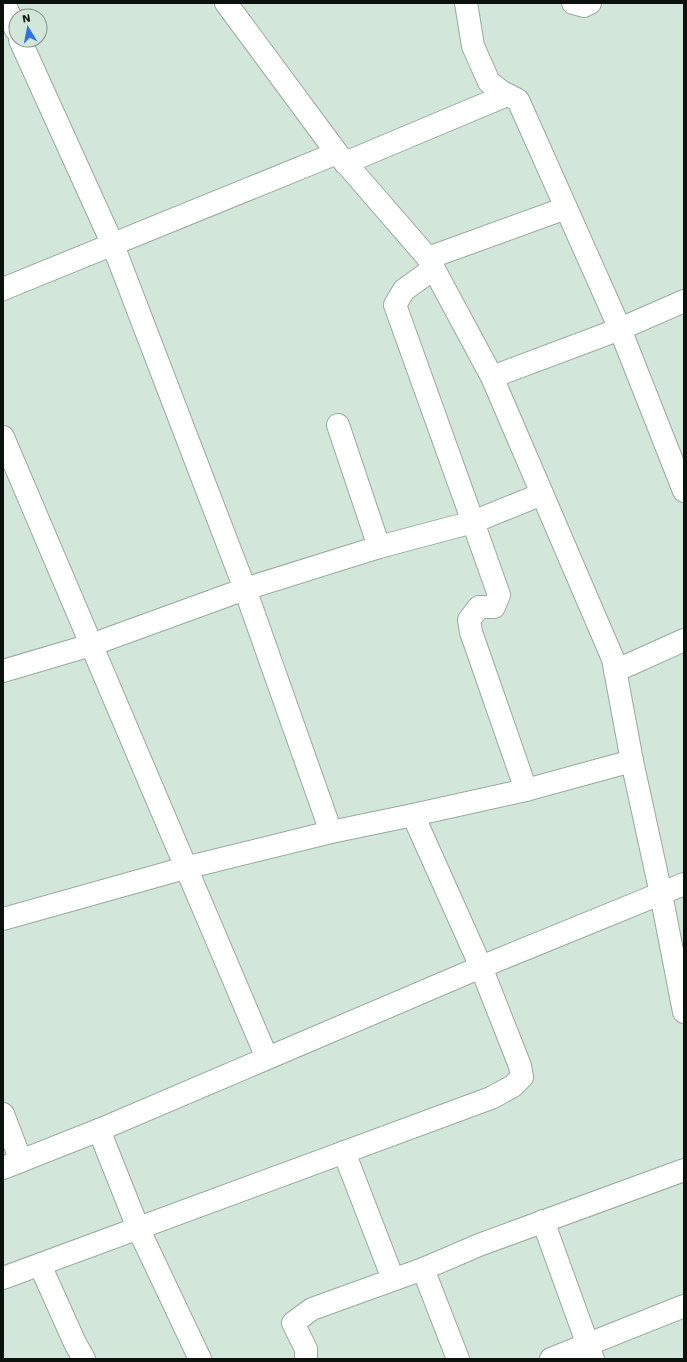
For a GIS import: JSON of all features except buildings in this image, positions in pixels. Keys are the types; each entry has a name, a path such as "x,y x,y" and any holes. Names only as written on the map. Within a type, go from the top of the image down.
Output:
{"street":[{"path":"226,3 341,158 431,264 492,377 613,659 632,761 661,894 684,1012"},
{"path":"466,3 473,46 489,82 507,95 518,100 620,329 684,491"},
{"path":"573,3 584,6 590,3"},
{"path":"24,48 113,245 245,589 331,832"},
{"path":"3,289 113,245 507,95"},
{"path":"526,790 469,620 479,608 494,607 499,595 395,305 404,290 431,264 566,208"},
{"path":"492,377 620,329 684,301"},
{"path":"338,424 379,547"},
{"path":"3,437 267,1058"},
{"path":"3,671 91,645 245,589 379,547 472,522 542,494"},
{"path":"616,671 684,640"},
{"path":"3,919 185,868 331,832 526,790 632,761"},
{"path":"3,1278 491,1098 513,1086 522,1077 520,1066 481,967 413,815"},
{"path":"3,1114 12,1165 99,1130 481,967 684,884"},
{"path":"99,1130 138,1228 200,1359"},
{"path":"344,1152 393,1279"},
{"path":"306,1359 306,1349 293,1323 312,1309 423,1268 543,1221 684,1170"},
{"path":"543,1221 590,1352"},
{"path":"40,1264 74,1343 84,1359"},
{"path":"423,1268 458,1359"},
{"path":"550,1359 590,1352 684,1306"}]}
